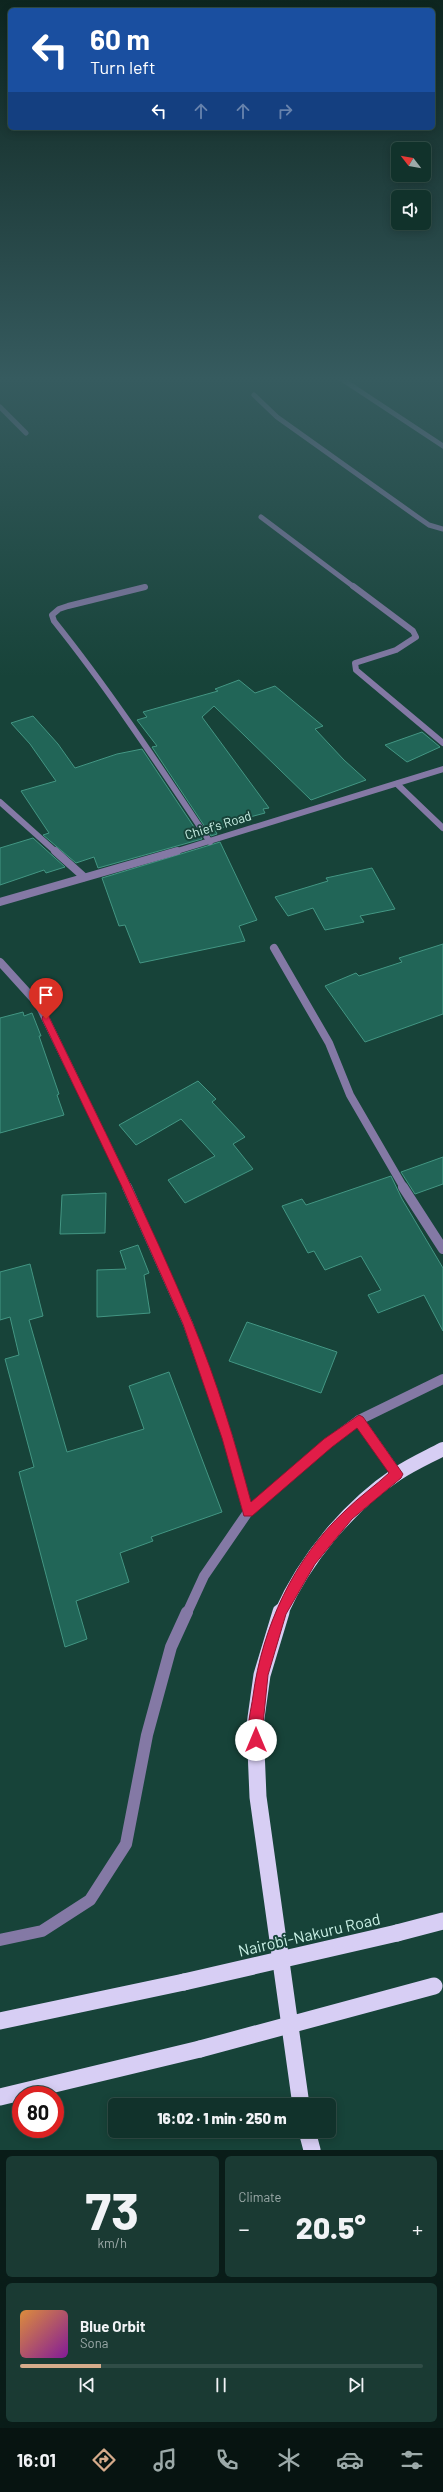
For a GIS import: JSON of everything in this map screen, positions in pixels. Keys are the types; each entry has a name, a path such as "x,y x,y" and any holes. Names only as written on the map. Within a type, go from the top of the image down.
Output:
{"highway":[{"path":"300,2098 258,1797 255,1725 262,1675 281,1612 311,1560 348,1515 397,1474 443,1449"},
{"name":"Nairobi-Nakuru Road","path":"0,2021 184,1982 443,1921"},
{"path":"0,2098 200,2049 439,1985"},
{"path":"309,2138 312,2150"}],"street":[{"path":"360,476 416,516 429,524 443,529"},
{"path":"262,517 413,631 416,637 412,642 402,647 364,658 355,663 356,670 443,743"},
{"path":"145,588 68,606 59,609 52,616 54,621 78,651 168,777 210,842"},
{"name":"Chief's Road","path":"0,902 210,842 443,769"},
{"path":"397,784 443,828"},
{"path":"0,802 84,877"},
{"path":"274,948 330,1043 350,1095 413,1204 443,1249"},
{"path":"0,962 39,1004 128,1189 188,1324 228,1438 248,1512"},
{"path":"0,1940 42,1931 90,1900 126,1844 147,1735 171,1647 204,1576 248,1512 328,1443 359,1420 443,1379"},
{"path":"359,1420 397,1474"}],"building":[{"path":"239,680 255,693 275,686 323,726 315,729 344,760 366,780 311,800 214,706 202,717 269,808 263,809 265,813 235,821 237,823 215,830 217,834 211,836 152,747 157,746 137,720 147,717 143,712 218,691 215,689"},
{"path":"33,716 58,744 75,768 117,754 142,749 202,839 98,868 94,857 76,863 43,835 49,833 21,791 56,781 30,744 11,723"},
{"path":"422,732 440,747 407,762 385,745"},
{"path":"33,838 65,867 46,873 44,870 0,885 0,848"},
{"path":"220,842 257,920 239,926 245,941 140,963 125,925 119,926 102,878"},
{"path":"372,868 395,909 360,916 364,922 325,930 313,908 288,916 275,897 328,881 326,878"},
{"path":"443,944 443,1014 365,1042 325,986 356,973 359,976 402,962 399,958"},
{"path":"23,1012 24,1016 32,1013 41,1036 39,1036 59,1094 57,1095 64,1115 0,1133 0,1018"},
{"path":"198,1081 216,1099 212,1102 245,1137 233,1144 253,1169 185,1203 168,1180 215,1156 181,1119 136,1145 119,1125"},
{"path":"443,1157 443,1184 415,1194 401,1172"},
{"path":"391,1176 402,1199 443,1268 443,1331 424,1295 378,1313 368,1295 381,1290 361,1256 325,1270 314,1251 308,1253 282,1206 302,1199 306,1205"},
{"path":"106,1193 105,1233 60,1234 62,1195"},
{"path":"138,1245 149,1273 144,1275 150,1313 97,1317 97,1270 126,1269 120,1251"},
{"path":"30,1264 43,1316 29,1320 67,1452 144,1429 129,1386 169,1372 222,1512 151,1537 153,1541 120,1553 129,1582 76,1601 87,1639 65,1647 19,1472 34,1467 5,1359 19,1355 10,1317 0,1320 0,1272"},
{"path":"247,1322 337,1352 321,1393 229,1361"}],"route":[{"path":"46,1019 128,1189 188,1324 228,1438 248,1512 328,1443 359,1420 397,1474 348,1515 311,1560 281,1612 262,1675 255,1725 256,1740"}]}
